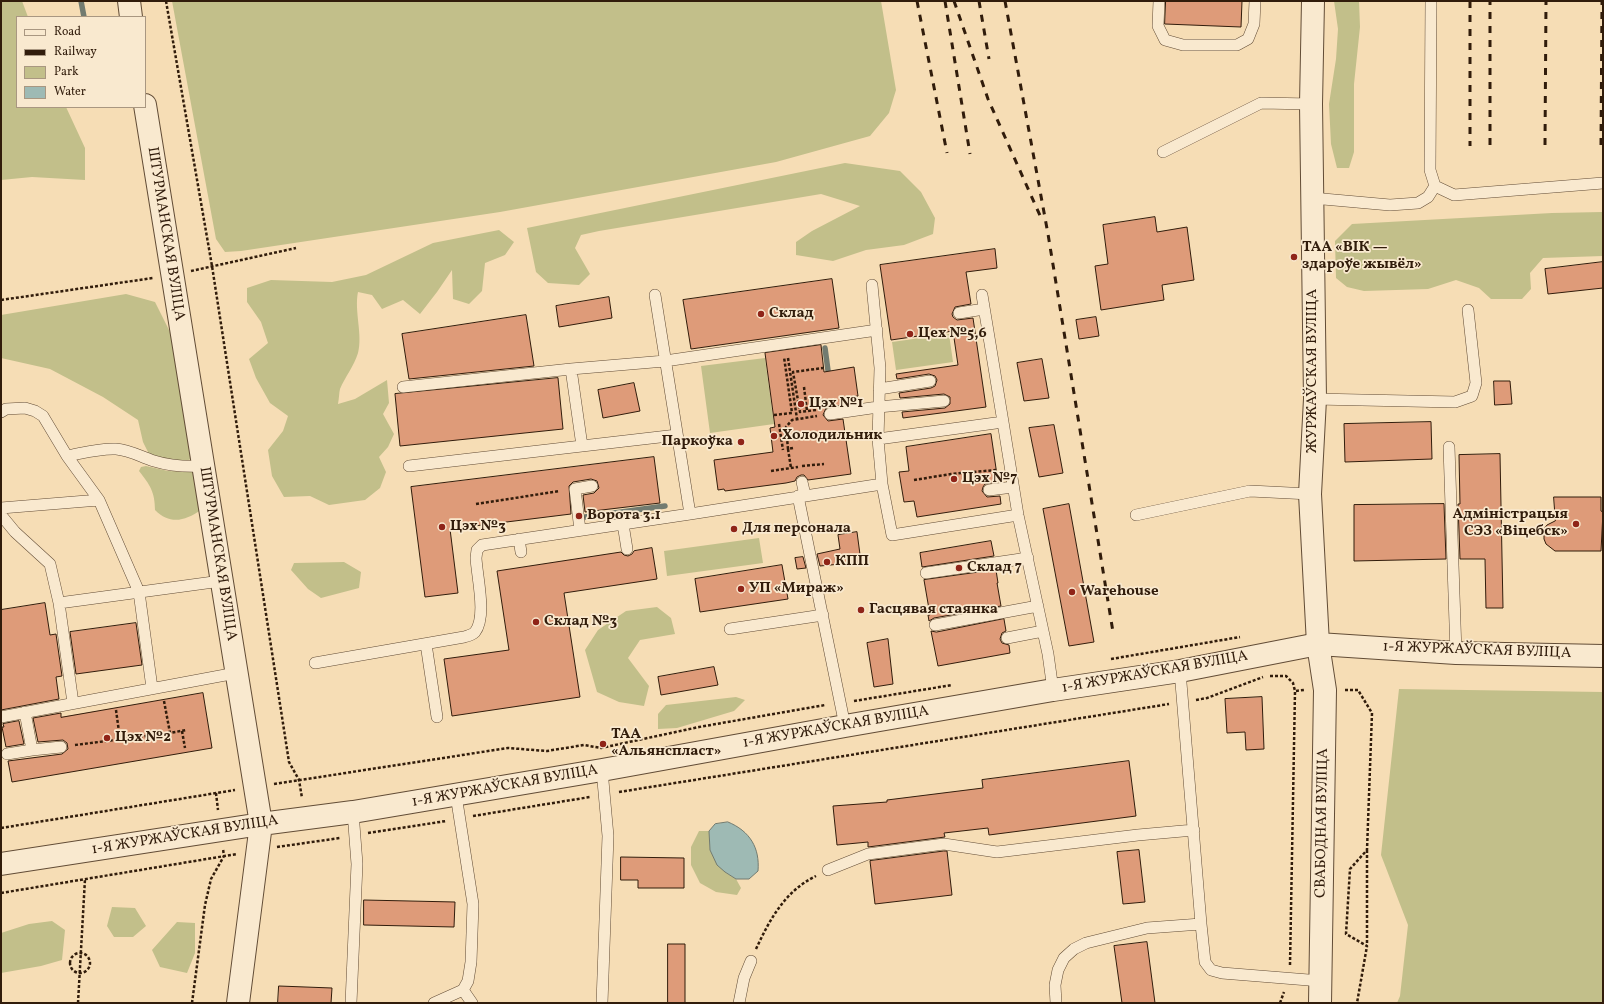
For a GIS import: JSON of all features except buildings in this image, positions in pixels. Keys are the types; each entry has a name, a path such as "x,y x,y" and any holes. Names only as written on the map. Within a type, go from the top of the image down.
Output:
{"street":[{"path":"129,1 131,16"},
{"name":"ЖУРЖАЎСКАЯ ВУЛІЦА","path":"1313,1 1311,104 1315,399 1310,494 1318,644"},
{"name":"ШТУРМАНСКАЯ ВУЛІЦА","path":"145,108 261,824 238,1003"},
{"name":"1-Я ЖУРЖАЎСКАЯ ВУЛІЦА","path":"1,864 261,824 353,812 456,795 1053,690 1180,670 1318,644 1456,653 1603,656"},
{"name":"СВАБОДНАЯ ВУЛІЦА","path":"1318,644 1325,690 1320,1003"}],"lane":[{"path":"1159,1 1158,26 1165,40 1183,45 1237,45 1248,39 1254,24 1255,1"},
{"path":"1431,1 1430,170 1435,186 1454,195 1603,183"},
{"path":"1162,152 1261,103 1311,104"},
{"path":"1312,198 1390,205 1418,203 1428,197 1435,186"},
{"path":"872,285 880,368 878,439 882,484 892,535 1018,515"},
{"path":"655,295 690,514"},
{"path":"982,295 1018,515 1044,631 1053,690"},
{"path":"959,313 984,309"},
{"path":"1315,399 1455,402 1472,396 1476,383 1468,310"},
{"path":"403,387 571,369 665,361 877,330"},
{"path":"571,369 582,446"},
{"path":"879,389 930,381"},
{"path":"830,414 878,407 944,401"},
{"path":"3,408 25,408 35,410 43,416 67,456 99,500 139,592 157,687"},
{"path":"878,439 1003,422"},
{"path":"409,466 677,435"},
{"path":"1449,447 1456,653"},
{"path":"67,456 116,449 132,452 154,461 170,465 187,467 203,466"},
{"path":"802,482 801,496 845,726"},
{"path":"315,663 464,637 476,632 481,616 476,558 477,550 485,544 882,484"},
{"path":"580,530 575,489 592,486"},
{"path":"989,490 1014,486"},
{"path":"1136,515 1250,492 1310,494"},
{"path":"1,508 99,500"},
{"path":"1,515 15,532 50,564 59,603 73,703"},
{"path":"623,524 627,549"},
{"path":"519,539 521,552"},
{"path":"926,573 1028,558"},
{"path":"59,603 221,581"},
{"path":"935,625 1038,606"},
{"path":"730,629 823,615"},
{"path":"1007,638 1044,631"},
{"path":"426,644 437,717"},
{"path":"1180,670 1205,962 1211,970 1222,973 1321,981"},
{"path":"1,716 236,673"},
{"path":"25,712 32,750"},
{"path":"7,754 61,747"},
{"path":"602,770 608,836 602,1003"},
{"path":"434,1003 463,990 468,981 471,962 473,904 456,795"},
{"path":"351,1003 357,864 353,812"},
{"path":"828,870 868,854 944,844 997,852 1138,835 1194,830"},
{"path":"1056,1003 1055,985 1058,970 1064,958 1074,949 1086,943 1147,928 1201,924"},
{"path":"740,1003 744,978 751,961"},
{"path":"463,990 472,1003"}],"path":[{"path":"166,1 212,266 289,762 299,780 305,819"},
{"path":"1,300 172,276 296,248"},
{"path":"774,415 792,413 784,354"},
{"path":"788,356 797,419"},
{"path":"800,412 794,372 823,368"},
{"path":"804,387 807,411"},
{"path":"791,468 786,427 792,420 830,414"},
{"path":"779,424 783,450"},
{"path":"788,449 793,448"},
{"path":"914,480 951,474 1010,468"},
{"path":"476,504 575,489"},
{"path":"1105,660 1247,636"},
{"path":"1,894 258,850 355,836 1207,698 1263,677"},
{"path":"1,828 508,748 547,751 584,745 601,748 699,726 957,684"},
{"path":"157,687 170,733"},
{"path":"1280,1003 1290,979 1295,691 1358,690 1372,713 1367,850 1367,946 1357,1003"},
{"path":"116,710 120,739"},
{"path":"61,747 186,730"},
{"path":"182,731 185,748"},
{"path":"192,1003 205,905 210,879 224,856 216,793"},
{"path":"1367,850 1350,869 1346,934 1367,946"},
{"path":"751,961 773,915 788,895 804,882 828,870"},
{"path":"78,1003 85,879"},
{"path":"81,953 88,957 90,966 88,970 80,973 72,969 70,961 76,954 81,953"}],"green space":[{"path":"1,1 22,1 28,16 16,16 16,108 66,108 85,148 85,180 32,177 1,180"},
{"path":"172,1 881,1 896,90 889,113 870,136 776,162 500,212 241,251 225,252 216,239"},
{"path":"1334,1 1359,1 1360,27 1354,84 1354,152 1349,168 1337,168 1331,144 1329,104 1336,59 1338,29"},
{"path":"845,163 900,171 921,192 935,218 933,234 904,245 866,250 833,261 796,255 796,242 812,231 860,206 821,194 581,235 575,248 590,274 579,285 548,283 536,272 527,228"},
{"path":"1603,212 1603,256 1543,258 1530,273 1531,289 1522,299 1491,299 1479,288 1456,280 1428,289 1364,291 1347,287 1336,278 1335,241 1352,224 1552,213"},
{"path":"499,230 514,242 505,255 485,263 482,291 469,304 453,299 452,270 420,314 403,300 382,309 372,295 358,292 357,307 360,339 358,353 340,389 338,404 355,399 387,380 389,403 383,414 394,434 388,447 379,457 386,472 380,488 365,500 329,505 310,496 284,497 272,476 268,450 283,431 288,416 270,403 256,378 249,359 268,343 261,322 247,302 247,288 271,280 332,282 366,275 433,243"},
{"path":"126,294 155,302 172,336 193,458 182,463 149,454 143,442 138,420 103,397 50,369 1,358 1,315"},
{"path":"949,334 953,362 896,370 892,342"},
{"path":"765,358 774,424 710,433 701,366"},
{"path":"146,466 168,471 197,472 201,510 189,517 178,520 166,518 161,515 155,510 153,493 139,471 141,467"},
{"path":"759,538 763,563 667,576 664,551"},
{"path":"344,562 361,572 359,588 321,598 308,589 291,570 294,563"},
{"path":"657,607 671,618 675,634 640,640 628,658 649,686 644,706 619,702 597,692 585,650 598,630 626,611"},
{"path":"1399,689 1603,692 1603,1003 1397,1003 1400,996 1408,925 1381,855"},
{"path":"736,697 745,700 734,711 677,728 658,729 658,714 666,705"},
{"path":"699,831 709,831 710,850 725,872 736,879 741,888 737,895 716,892 700,883 691,865 691,847"},
{"path":"112,907 135,908 146,926 133,937 114,937 107,926"},
{"path":"52,921 65,930 62,960 41,966 1,973 1,933 29,924"},
{"path":"177,922 195,923 195,953 187,973 160,967 152,950"}],"water":[{"path":"728,822 748,835 755,848 758,871 749,879 736,879 725,872 717,865 710,850 709,831 715,824"}],"waterway":[{"path":"81,1 84,16"},
{"path":"825,348 829,378"},
{"path":"585,517 665,506"}],"railway":[{"path":"917,1 947,153"},
{"path":"945,1 970,154"},
{"path":"954,1 988,99 1042,220"},
{"path":"979,1 989,59"},
{"path":"1005,1 1048,234 1113,632"},
{"path":"1470,1 1470,146"},
{"path":"1490,1 1490,145"},
{"path":"1545,145 1546,1"},
{"path":"1601,145 1602,1"}],"place":[{"name":"ТАА «ВІК — здароўе жывёл»","path":"1294,257"},
{"name":"Склад","path":"761,314"},
{"name":"Цех №5,6","path":"910,334"},
{"name":"Цэх №1","path":"801,404"},
{"name":"Холодильник","path":"774,436"},
{"name":"Паркоўка","path":"741,442"},
{"name":"Цэх №7","path":"954,479"},
{"name":"Ворота 3.1","path":"579,516"},
{"name":"Адміністрацыя СЭЗ «Віцебск»","path":"1576,524"},
{"name":"Цэх №3","path":"442,527"},
{"name":"Для персонала","path":"734,529"},
{"name":"КПП","path":"827,562"},
{"name":"Склад 7","path":"959,568"},
{"name":"УП «Мираж»","path":"741,589"},
{"name":"Warehouse","path":"1072,592"},
{"name":"Гасцявая стаянка","path":"861,610"},
{"name":"Склад №3","path":"536,622"},
{"name":"Цэх №2","path":"107,738"},
{"name":"ТАА «Альянспласт»","path":"603,744"}]}
